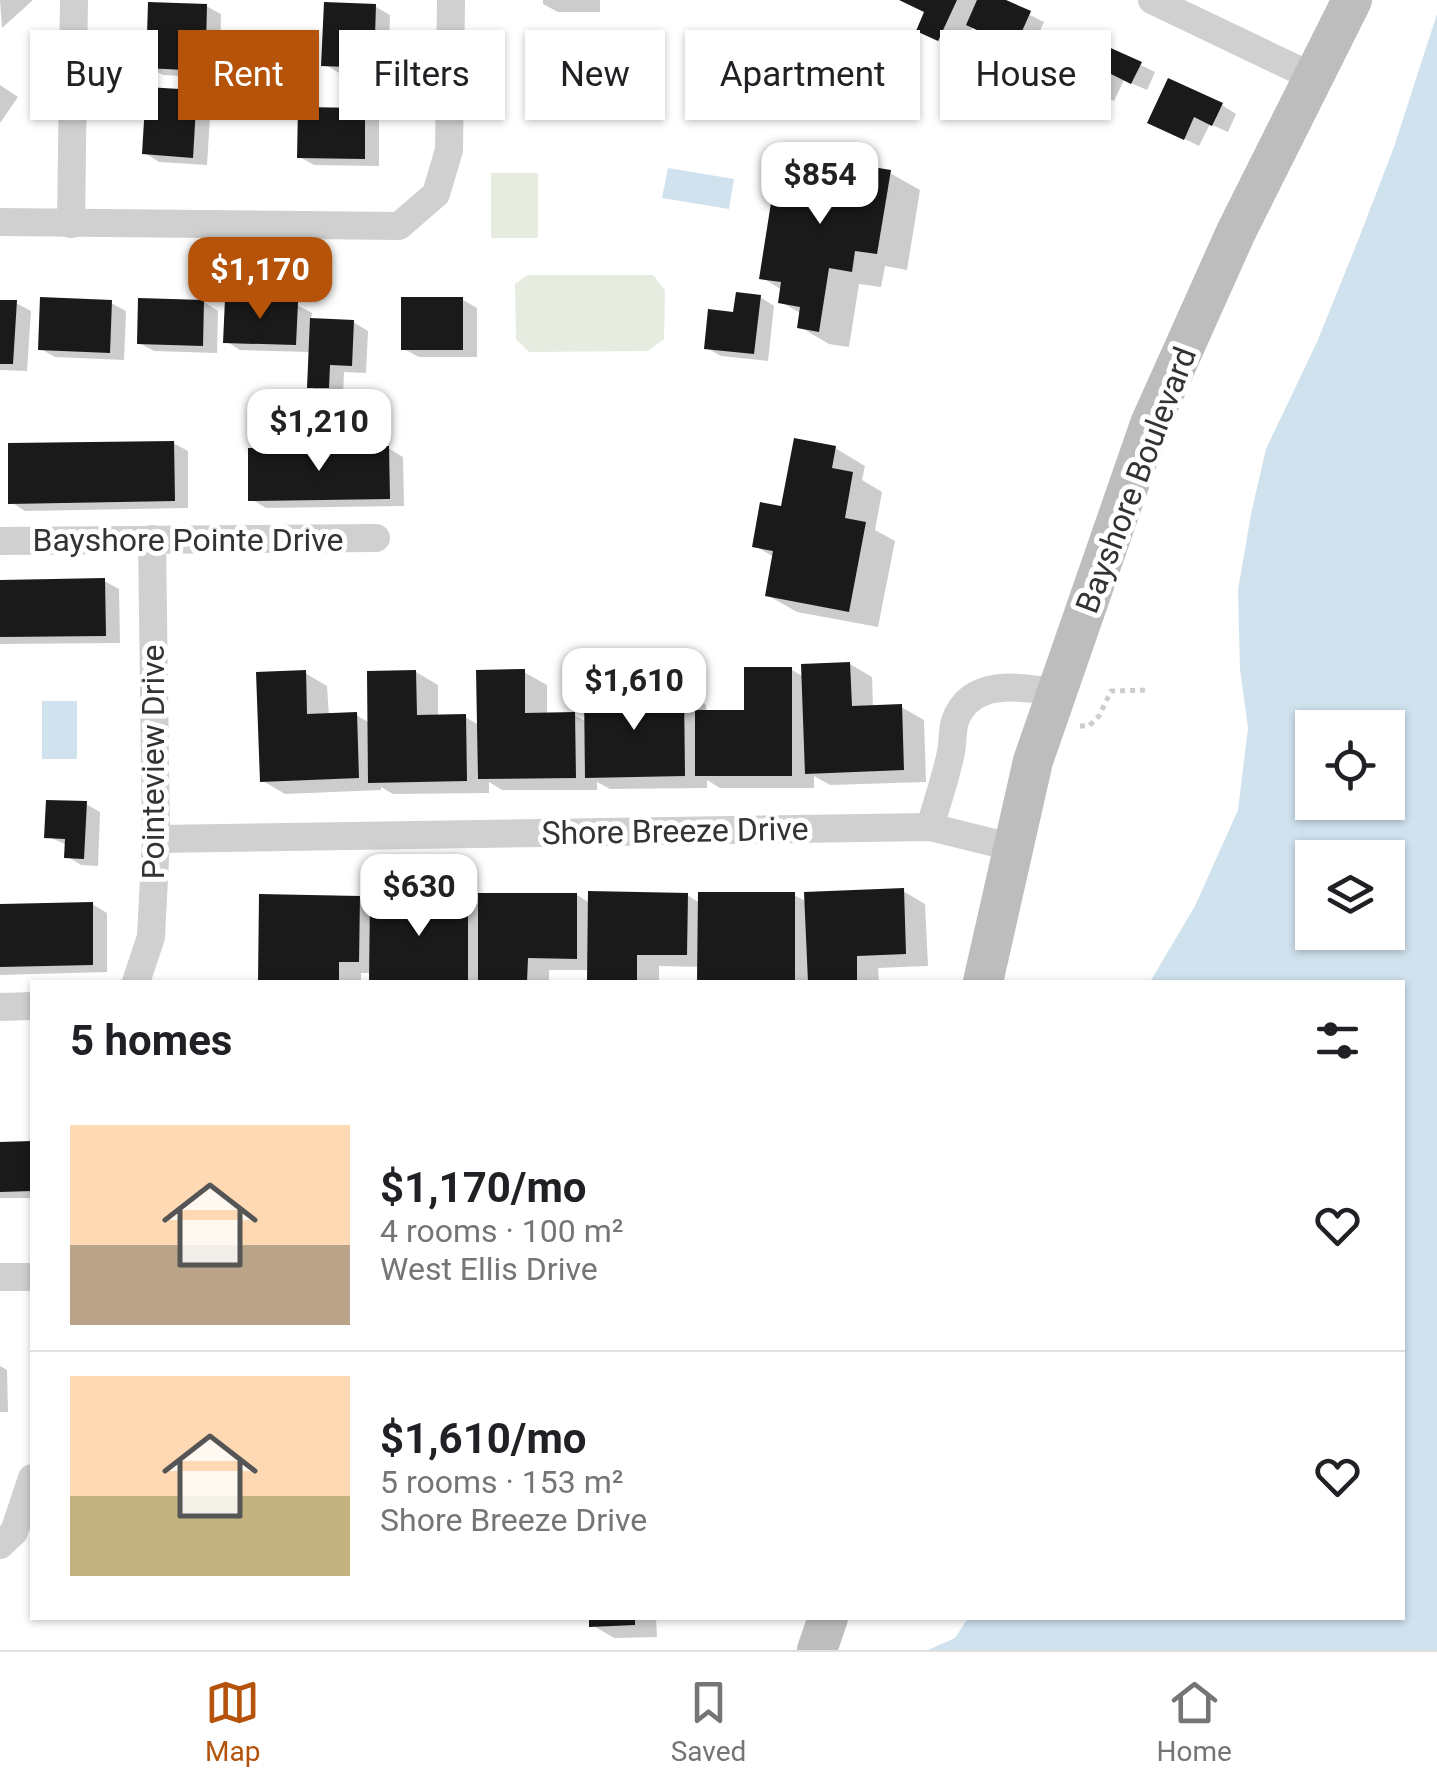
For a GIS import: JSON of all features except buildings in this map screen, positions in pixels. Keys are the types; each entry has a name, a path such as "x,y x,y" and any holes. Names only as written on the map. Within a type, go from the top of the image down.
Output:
{"street":[{"path":"71,224 74,0"},
{"path":"0,222 399,226 436,194 449,150 451,0"},
{"path":"1152,0 1312,77"},
{"name":"Bayshore Boulevard","path":"983,980 1033,761 1066,710 1150,424 1236,232 1352,0"},
{"name":"Bayshore Pointe Drive","path":"0,541 376,538"},
{"name":"Pointeview Drive","path":"137,980 151,937 156,839 152,540"},
{"path":"930,828 952,751 954,723 964,705 980,692 1015,686 1066,710"},
{"name":"Shore Breeze Drive","path":"156,839 930,828 1012,847"},
{"path":"0,1007 30,1006"},
{"path":"0,1277 30,1277"},
{"path":"0,1545 14,1532 30,1484"},
{"path":"817,1650 827,1620"}],"path":[{"path":"1066,710 1089,726 1111,692 1150,690"}],"shaded area":[{"path":"491,173 538,173 538,238 491,238"},
{"path":"528,275 653,275 665,290 664,339 648,351 529,352 516,339 515,284"}],"water":[{"path":"1437,14 1437,1650 928,1650 955,1638 967,1620 1405,1620 1405,980 1151,980 1195,906 1238,810 1248,728 1240,669 1238,590 1266,449 1317,342 1394,147"},
{"path":"668,168 734,179 729,209 662,198"},
{"path":"42,701 77,701 77,759 42,759"}]}
